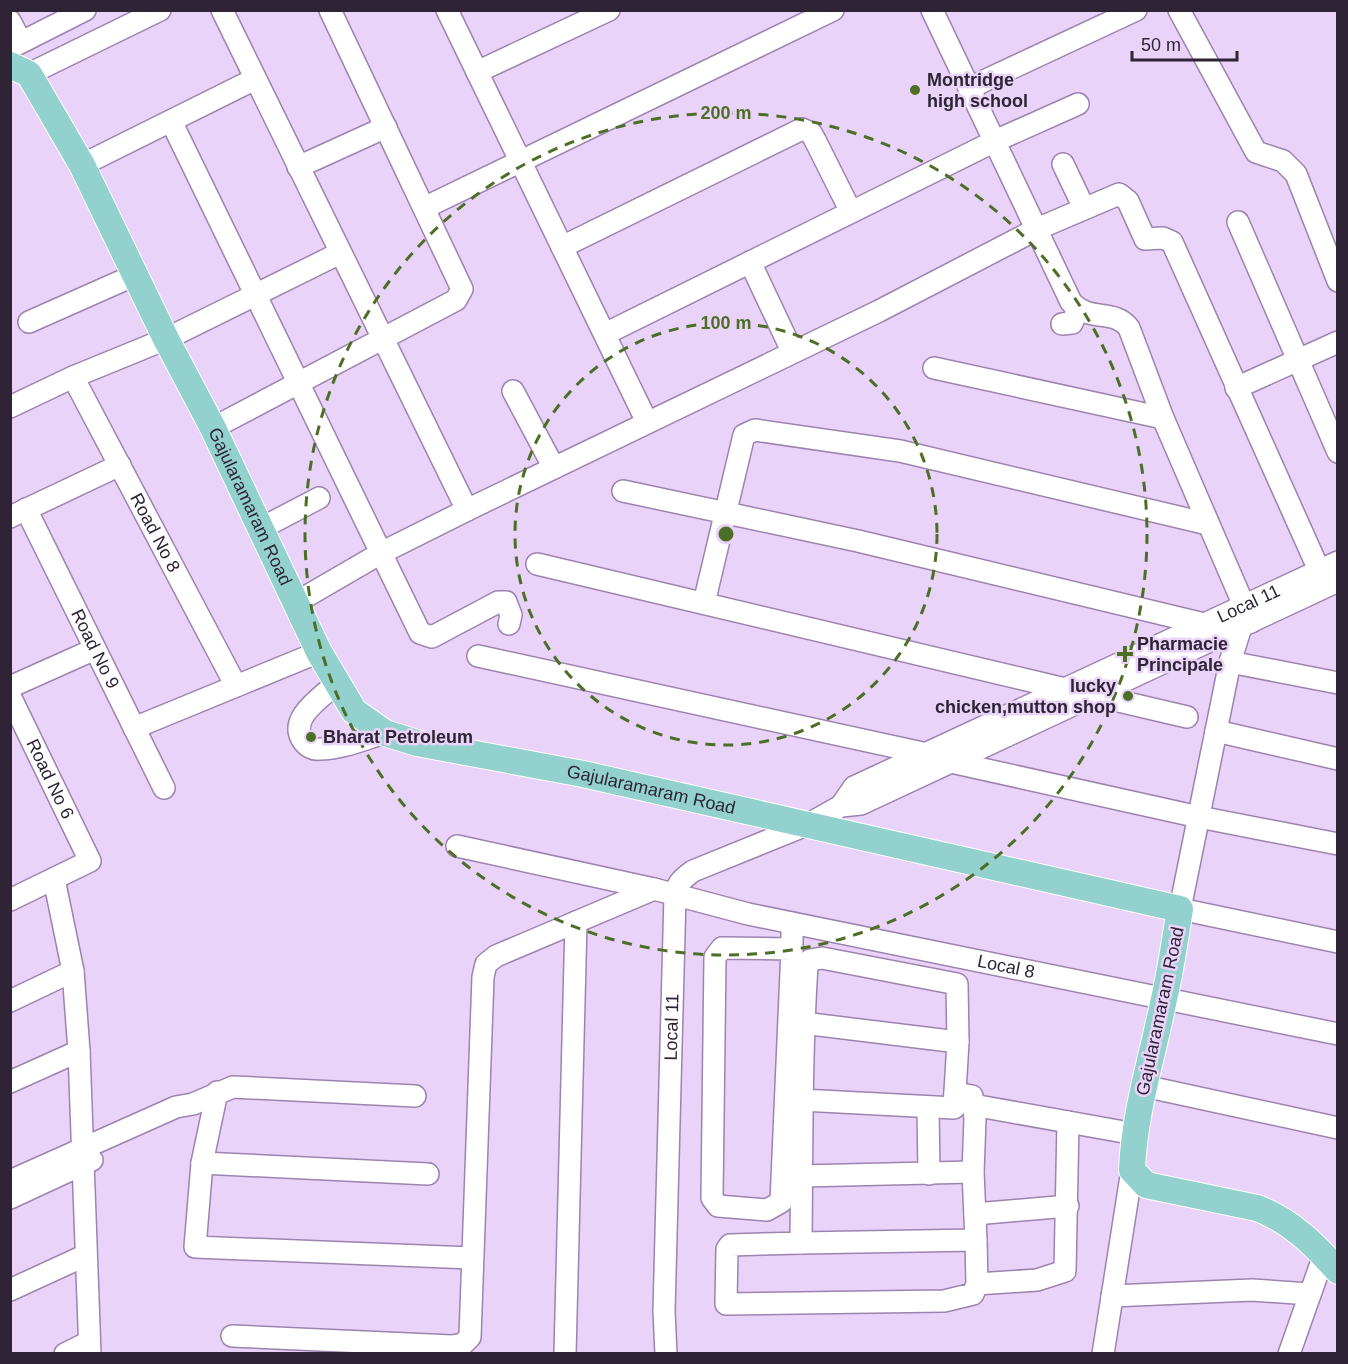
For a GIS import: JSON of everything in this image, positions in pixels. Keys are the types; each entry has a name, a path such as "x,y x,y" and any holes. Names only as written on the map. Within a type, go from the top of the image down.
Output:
{"main road":[{"name":"Gajularamaram Road","path":"20,70 82,165 166,339 213,428 319,652 354,711 385,733 417,743 583,774 1180,909 1133,1150"},
{"path":"1133,1150 1146,1185 1257,1208 1275,1215 1331,1263"}],"street":[{"path":"10,21 16,45 85,10"},
{"path":"20,70 160,10"},
{"path":"222,10 466,510"},
{"path":"213,428 456,300 462,289 330,10"},
{"path":"447,10 647,422"},
{"path":"477,72 609,10"},
{"path":"424,208 834,10"},
{"path":"932,10 1071,302 1085,314 1123,321 1245,618 1230,662 1180,909 1338,942"},
{"path":"969,88 1136,10"},
{"path":"1179,10 1256,152 1283,161 1296,174 1338,281"},
{"path":"82,165 255,79"},
{"path":"605,334 995,141 1078,104"},
{"path":"171,121 420,633 432,637 498,602 509,606 509,624"},
{"path":"298,167 386,127"},
{"path":"562,247 802,129 811,133 851,212"},
{"path":"1063,164 1084,208"},
{"path":"296,603 381,553 466,510 879,311 1037,229 1119,194 1128,201 1145,239 1163,238 1172,242 1236,388 1328,566"},
{"path":"1238,222 1338,452"},
{"path":"10,407 74,377 166,339 340,253"},
{"path":"750,262 792,351"},
{"path":"29,321 135,275"},
{"path":"1062,324 1071,323 1078,309"},
{"path":"1236,388 1338,342"},
{"path":"934,368 1164,418"},
{"name":"Road No 8","path":"74,377 236,686"},
{"path":"513,391 554,468"},
{"path":"704,603 744,435 762,430 900,451 1208,524"},
{"path":"18,513 120,465"},
{"path":"623,491 858,541 1204,624"},
{"path":"260,529 319,498"},
{"name":"Road No 9","path":"18,513 95,649 164,788"},
{"path":"537,564 1065,689"},
{"name":"Local 11","path":"841,806 854,787 927,754 973,742 1093,695 1116,675 1204,624 1245,618 1328,566"},
{"name":"Local 11","path":"666,1353 664,1311 677,885 693,871 809,824 841,806 861,804 951,762 973,742 1065,689 1116,675 1245,618 1338,581"},
{"path":"10,687 95,649"},
{"path":"134,728 319,652"},
{"path":"478,656 927,754"},
{"path":"1230,662 1338,682"},
{"path":"337,683 308,710 299,722 299,735 306,745 318,750 342,746 385,733"},
{"path":"1093,695 1187,717"},
{"name":"Road No 6","path":"10,696 90,861 54,879"},
{"path":"1216,731 1338,759"},
{"path":"951,762 1199,817 1338,843"},
{"name":"Local 8","path":"457,846 654,889 792,923 1338,1034"},
{"path":"10,900 54,879 73,971 79,1051 84,1256 90,1348 65,1353"},
{"path":"232,1336 438,1346 463,1344 470,1337 471,1258 483,977 486,964 496,956 654,889"},
{"path":"565,1353 576,922"},
{"path":"792,923 792,949 780,1202 767,1210 718,1206 712,1198 715,957 722,948 792,949"},
{"path":"801,1243 802,1176 802,1100 803,1023 807,965 816,957 952,981 957,984 959,993 958,1042 954,1108 928,1109 802,1100"},
{"path":"10,1001 73,971"},
{"path":"803,1023 958,1042"},
{"path":"10,1082 79,1051"},
{"path":"1144,1086 1338,1128"},
{"path":"10,1198 176,1107 193,1104 233,1087 271,1087 415,1096"},
{"path":"217,1092 202,1163 195,1247 471,1258"},
{"path":"955,1093 972,1096 974,1112 972,1172 975,1214 976,1240 977,1284 973,1294 944,1301 726,1304 727,1249 730,1245 976,1240"},
{"path":"928,1109 929,1174"},
{"path":"974,1112 1067,1128 1133,1150 1103,1353"},
{"path":"977,1284 1037,1280 1065,1271 1068,1206 1067,1128"},
{"path":"10,1181 82,1157"},
{"path":"202,1163 428,1174"},
{"path":"802,1176 972,1172"},
{"path":"975,1214 1068,1206"},
{"path":"10,1290 84,1256"},
{"path":"1289,1353 1310,1294 1331,1263"},
{"path":"1112,1296 1252,1290 1310,1294"}],"place":[{"name":"Montridge high school","path":"915,90"},
{"name":"Pharmacie Principale","path":"1125,654"},
{"name":"lucky chicken,mutton shop","path":"1128,696"},
{"name":"Bharat Petroleum","path":"311,737"}]}
